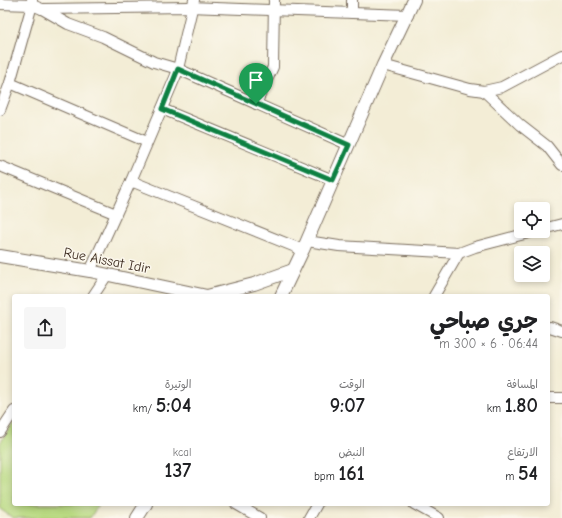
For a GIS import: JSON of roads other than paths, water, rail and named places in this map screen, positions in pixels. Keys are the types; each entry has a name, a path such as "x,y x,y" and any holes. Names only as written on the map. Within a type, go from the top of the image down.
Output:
{"street":[{"path":"352,0 352,13"},
{"path":"282,294 305,246 383,65 414,0"},
{"path":"0,4 32,3 68,24 102,37 154,62 178,69 349,145"},
{"path":"0,110 10,83 32,3"},
{"path":"42,9 116,4 274,5 352,13 408,15"},
{"path":"90,271 148,142 178,69 193,4"},
{"path":"256,104 273,67 274,5"},
{"path":"383,65 484,92 502,87 562,55"},
{"path":"10,83 148,142"},
{"path":"484,92 515,120 548,146 562,165"},
{"path":"162,109 333,180"},
{"path":"0,166 116,214"},
{"path":"131,181 305,246 459,253 514,237"},
{"path":"550,227 562,224"},
{"path":"435,294 459,253"},
{"name":"Rue Aissat Idir","path":"0,256 90,271 197,294"},
{"path":"215,294 254,284 293,270"},
{"path":"94,294 107,275"},
{"path":"550,327 562,331"},
{"path":"550,398 562,398"},
{"path":"0,432 12,413"},
{"path":"137,518 145,506"},
{"path":"239,506 260,518"},
{"path":"308,518 316,506"},
{"path":"417,506 438,518"}]}
